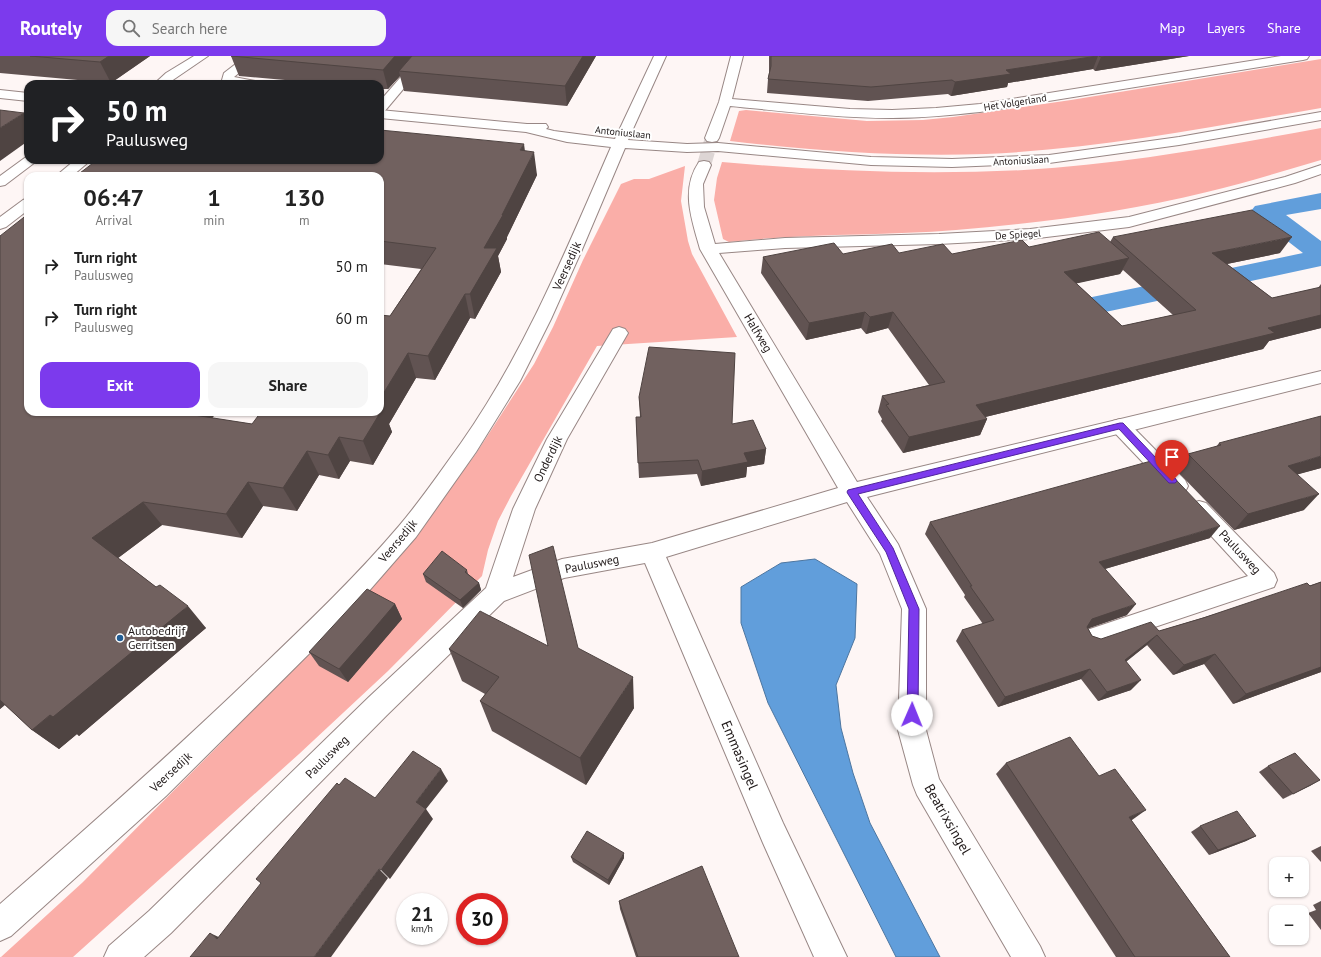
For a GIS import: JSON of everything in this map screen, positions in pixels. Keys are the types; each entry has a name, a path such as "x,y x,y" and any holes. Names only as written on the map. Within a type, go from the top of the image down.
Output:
{"street":[{"name":"Veersedijk","path":"0,925 156,786 238,707 339,608 408,531 469,446 510,381 542,319 573,252 637,103 660,56"},
{"path":"715,143 737,56"},
{"name":"Het Volgerland","path":"725,102 862,113 892,114 951,111 988,107 1303,56"},
{"path":"165,80 178,69 197,60"},
{"path":"180,80 197,60"},
{"path":"0,94 24,97"},
{"name":"Antoniuslaan","path":"384,114 527,128 550,135 622,138 695,149 715,143 871,161 952,163 1049,159 1179,141 1321,116"},
{"path":"68,172 79,164"},
{"name":"Halfweg","path":"704,165 696,184 696,207 708,249 852,492"},
{"name":"De Spiegel","path":"708,249 784,243 939,239 1030,234 1129,222 1290,180 1321,169"},
{"path":"0,224 24,206"},
{"name":"Onderdijk","path":"496,594 524,509 557,439 619,333"},
{"name":"Paulusweg","path":"160,922 378,706 496,594 562,569 652,552 852,492 1321,377"},
{"name":"Beatrixsingel","path":"852,492 890,551 914,609 912,730 927,785 1029,957"},
{"name":"Emmasingel","path":"652,552 773,833 831,957"},
{"path":"120,957 160,922"},
{"path":"141,957 160,922"}],"lane":[{"path":"228,80 228,75 253,56"},
{"path":"384,104 425,56"},
{"path":"0,182 25,164"},
{"name":"Paulusweg","path":"1092,638 1266,580 1120,426"}],"shaded area":[{"path":"1321,59 1321,108 1196,130 1112,142 986,154 922,155 794,148 730,141 739,111 746,110 867,121 923,120 1071,100"},
{"path":"1321,128 1321,160 1236,185 1176,199 1083,216 1019,224 928,232 786,237 729,242 723,239 714,200 717,178 722,162 835,170 948,172 1024,170 1136,159 1210,148"},
{"path":"685,166 681,201 688,241 692,254 737,337 597,346 498,521 488,550 482,576 388,671 299,754 73,957 1,957 83,882 221,743 348,609 439,503 475,455 534,364 621,184 634,179 649,179"}],"water":[{"path":"815,559 857,584 855,638 836,685 841,728 853,773 870,823 940,957 896,957 768,703 741,623 741,587 781,563"}],"building":[{"path":"30,56 109,56 100,62"},
{"path":"231,56 395,56 383,70"},
{"path":"412,56 583,56 565,86 399,71"},
{"path":"771,56 1097,56 1006,70 1011,74 955,82 952,80 871,87 768,79 771,66"},
{"path":"0,110 24,113 0,128"},
{"path":"384,130 524,144 520,150 534,152 503,215 484,248 497,248 470,294 465,294 428,356 408,353 384,392 384,315 390,316 436,248 384,242 384,172 81,172 92,164 384,164"},
{"path":"1252,210 1292,237 1212,253 1272,298 1321,287 1321,315 1268,328 1275,333 976,405 987,419 909,437 886,405 889,404 882,396 945,382 893,312 870,317 865,312 809,323 763,257 834,243 843,254 892,244 899,253 943,244 952,254 1022,240 1029,247 1099,232 1129,258 1064,272 1122,326 1196,310 1113,237"},
{"path":"24,217 24,416 200,416 252,424 258,416 378,416 363,441 339,437 328,455 307,451 283,488 248,482 226,514 143,502 92,538 156,587 160,585 188,606 53,717 50,715 32,730 0,700 0,236"},
{"path":"649,347 735,353 732,424 753,420 766,449 744,453 748,462 702,471 698,460 638,463 636,417 641,417 639,397"},
{"path":"1321,416 1321,456 1288,466 1319,494 1248,514 1188,454 1221,445 1219,443"},
{"path":"1151,461 1156,466 1161,464 1220,526 1099,562 1136,604 1092,619 1087,627 1092,636 1101,639 1151,622 1159,631 1203,618 1307,583 1310,586 1321,582 1321,667 1246,694 1215,654 1184,665 1157,635 1125,660 1141,680 1107,692 1090,669 1005,697 962,630 994,620 970,586 972,586 930,522"},
{"path":"553,546 578,648 633,677 580,758 480,701 499,677 449,649 480,611 548,646 529,555"},
{"path":"442,551 467,570 465,572 479,583 460,600 423,574"},
{"path":"367,589 395,604 339,669 309,652"},
{"path":"1070,737 1099,776 1115,769 1146,810 1129,817 1230,957 1135,957 1006,763"},
{"path":"413,751 441,769 416,802 426,809 381,870 379,869 314,957 190,957 210,933 217,939 261,883 256,879 337,783 339,785 345,778 375,798"},
{"path":"1295,753 1320,780 1293,794 1268,766"},
{"path":"1237,811 1256,836 1218,850 1200,826"},
{"path":"587,831 624,853 608,880 571,857"},
{"path":"702,866 739,957 638,957 619,901"}],"waterway":[{"path":"1321,201 1264,211 1321,254"},
{"path":"1049,315 1321,258"}],"tunnel":[{"path":"704,165 712,138"}],"place":[{"name":"Autobedrijf Gerritsen","path":"120,638"}],"route":[{"path":"912,715 914,609 890,551 852,492 1120,426 1172,481"}]}
